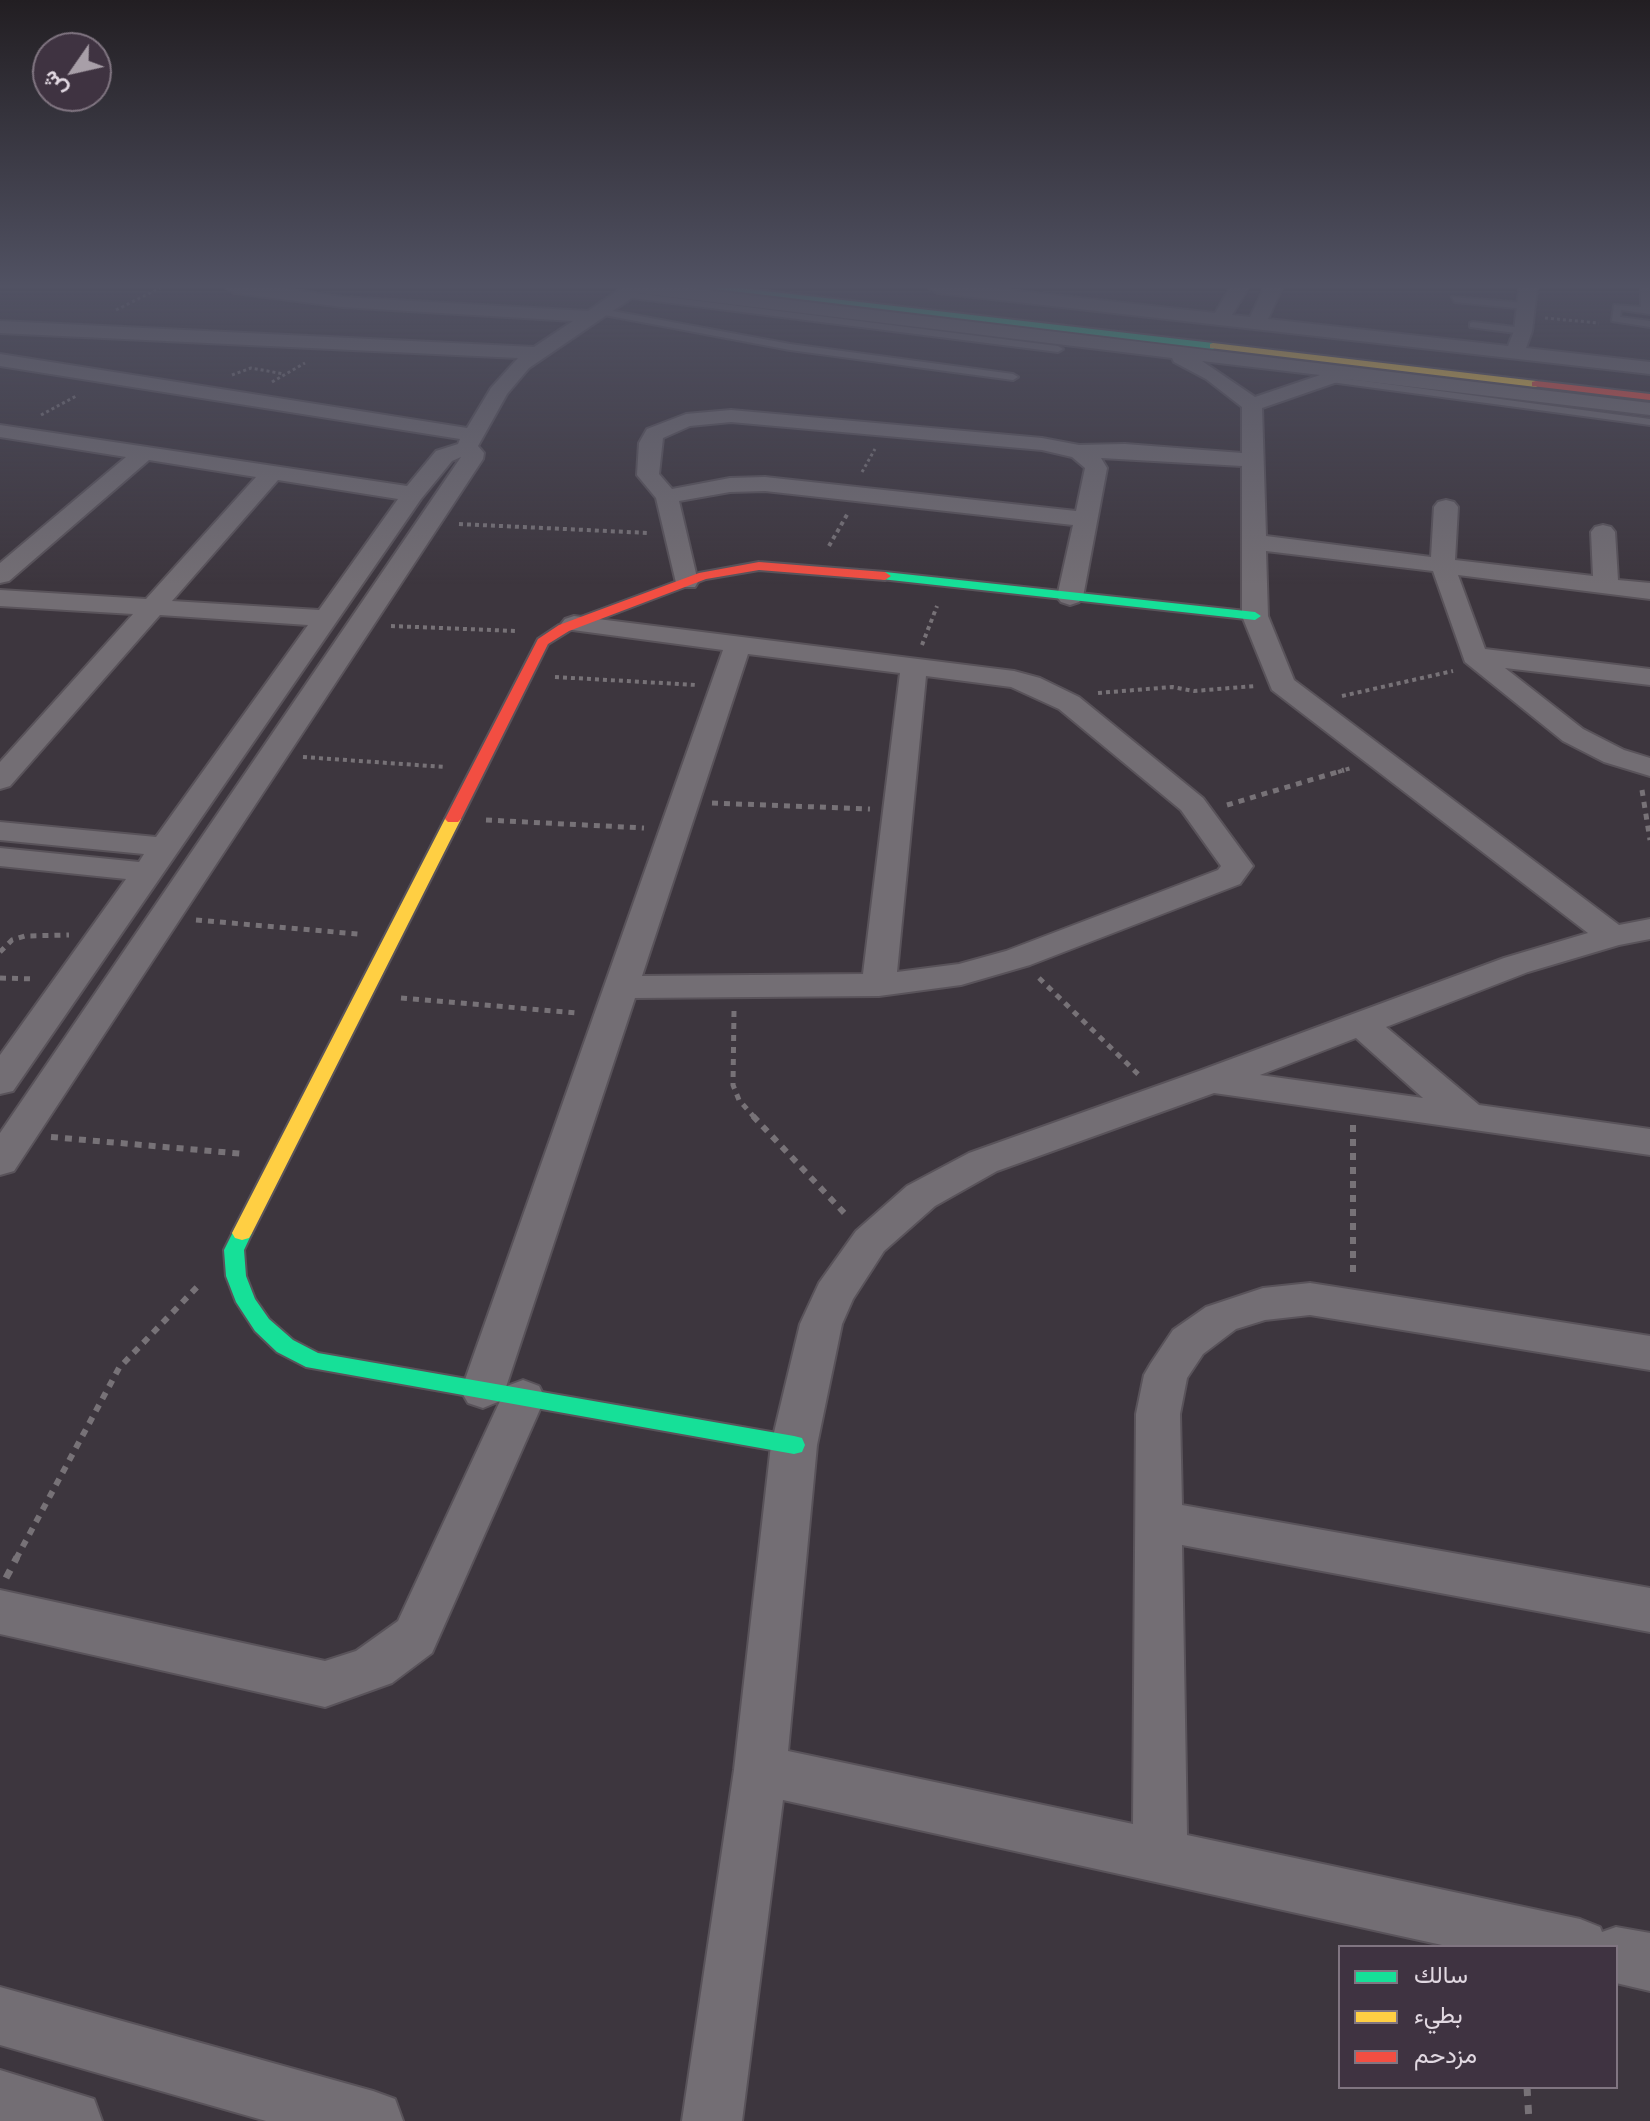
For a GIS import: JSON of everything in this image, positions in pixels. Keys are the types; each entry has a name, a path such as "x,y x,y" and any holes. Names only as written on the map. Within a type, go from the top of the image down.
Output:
{"main road":[{"path":"1559,387 1650,397"},
{"path":"794,1445 314,1361 285,1346 262,1325 246,1302 236,1276 234,1250 543,642 564,628 686,582 739,568 779,566 1255,616"}],"street":[{"path":"168,387 470,442"},
{"path":"0,1082 413,494 444,456 470,442 503,387"},
{"path":"1229,387 1252,405"},
{"path":"1252,405 1304,387"},
{"path":"1471,387 1650,409"},
{"path":"1252,405 1255,616 1282,684 1380,760 1632,932"},
{"path":"686,582 667,497 648,475 650,443 655,434 686,420 731,416 1042,444 1079,452 1125,451 1253,460"},
{"path":"3,435 413,494"},
{"path":"0,1162 472,459 470,442"},
{"path":"1070,597 1096,468 1079,452"},
{"path":"0,576 144,453"},
{"path":"0,780 272,473"},
{"path":"667,497 754,484 1086,519"},
{"path":"1446,507 1443,566 1478,660 1555,723 1592,746 1644,766"},
{"path":"1603,532 1606,587"},
{"path":"1255,542 1650,591"},
{"path":"0,598 327,618"},
{"path":"564,628 738,645 1014,679 1057,696 1180,794 1236,860 1235,872 1018,958 961,974 879,985 734,986 614,1001"},
{"path":"0,1612 325,1684 349,1678 385,1661 415,1637 503,1394 614,1001 738,645"},
{"path":"1478,660 1650,677"},
{"path":"879,985 914,666"},
{"path":"238,743 277,750"},
{"path":"0,831 156,859"},
{"path":"0,857 156,859"},
{"path":"712,2121 760,1770 794,1445 821,1324 834,1294 870,1241 894,1217 951,1177 983,1162 1212,1080 1516,965 1632,932"},
{"path":"56,1002 103,1005"},
{"path":"1361,1024 1469,1117"},
{"path":"1212,1080 1650,1142"},
{"path":"1160,1856 1158,1414 1166,1375 1188,1342 1221,1318 1263,1304 1310,1299 1650,1353"},
{"path":"1158,1521 1650,1610"},
{"path":"760,1770 1571,1945"},
{"path":"1618,1955 1650,1962"},
{"path":"0,2016 373,2121"},
{"path":"0,2100 72,2121"}],"lane":[{"path":"1387,387 1650,422"}],"path":[{"path":"243,399 264,387"},
{"path":"816,568 886,430"},
{"path":"430,523 675,534"},
{"path":"914,666 945,583"},
{"path":"362,625 564,628"},
{"path":"1306,705 1478,660"},
{"path":"526,675 723,687"},
{"path":"1057,696 1172,687 1194,691 1282,684"},
{"path":"277,750 478,770"},
{"path":"1199,813 1380,760"},
{"path":"1644,766 1650,840"},
{"path":"453,818 898,810"},
{"path":"163,918 393,937"},
{"path":"0,952 12,940 25,936 104,935"},
{"path":"1018,958 1162,1098"},
{"path":"734,986 733,1085 739,1100 870,1241"},
{"path":"364,995 614,1001"},
{"path":"1352,1306 1353,1100"},
{"path":"18,1135 281,1157"},
{"path":"0,1590 119,1368 234,1250"},
{"path":"1527,2089 1529,2121"}],"traffic: fast":[{"path":"885,576 1255,616"},
{"path":"242,1233 234,1250 236,1276 246,1302 262,1325 285,1346 314,1361 794,1445"}],"traffic: slow":[{"path":"242,1233 453,819"}],"traffic: jam":[{"path":"1562,387 1650,397"},
{"path":"453,819 543,642 564,628 703,576 759,566 885,576"}]}
